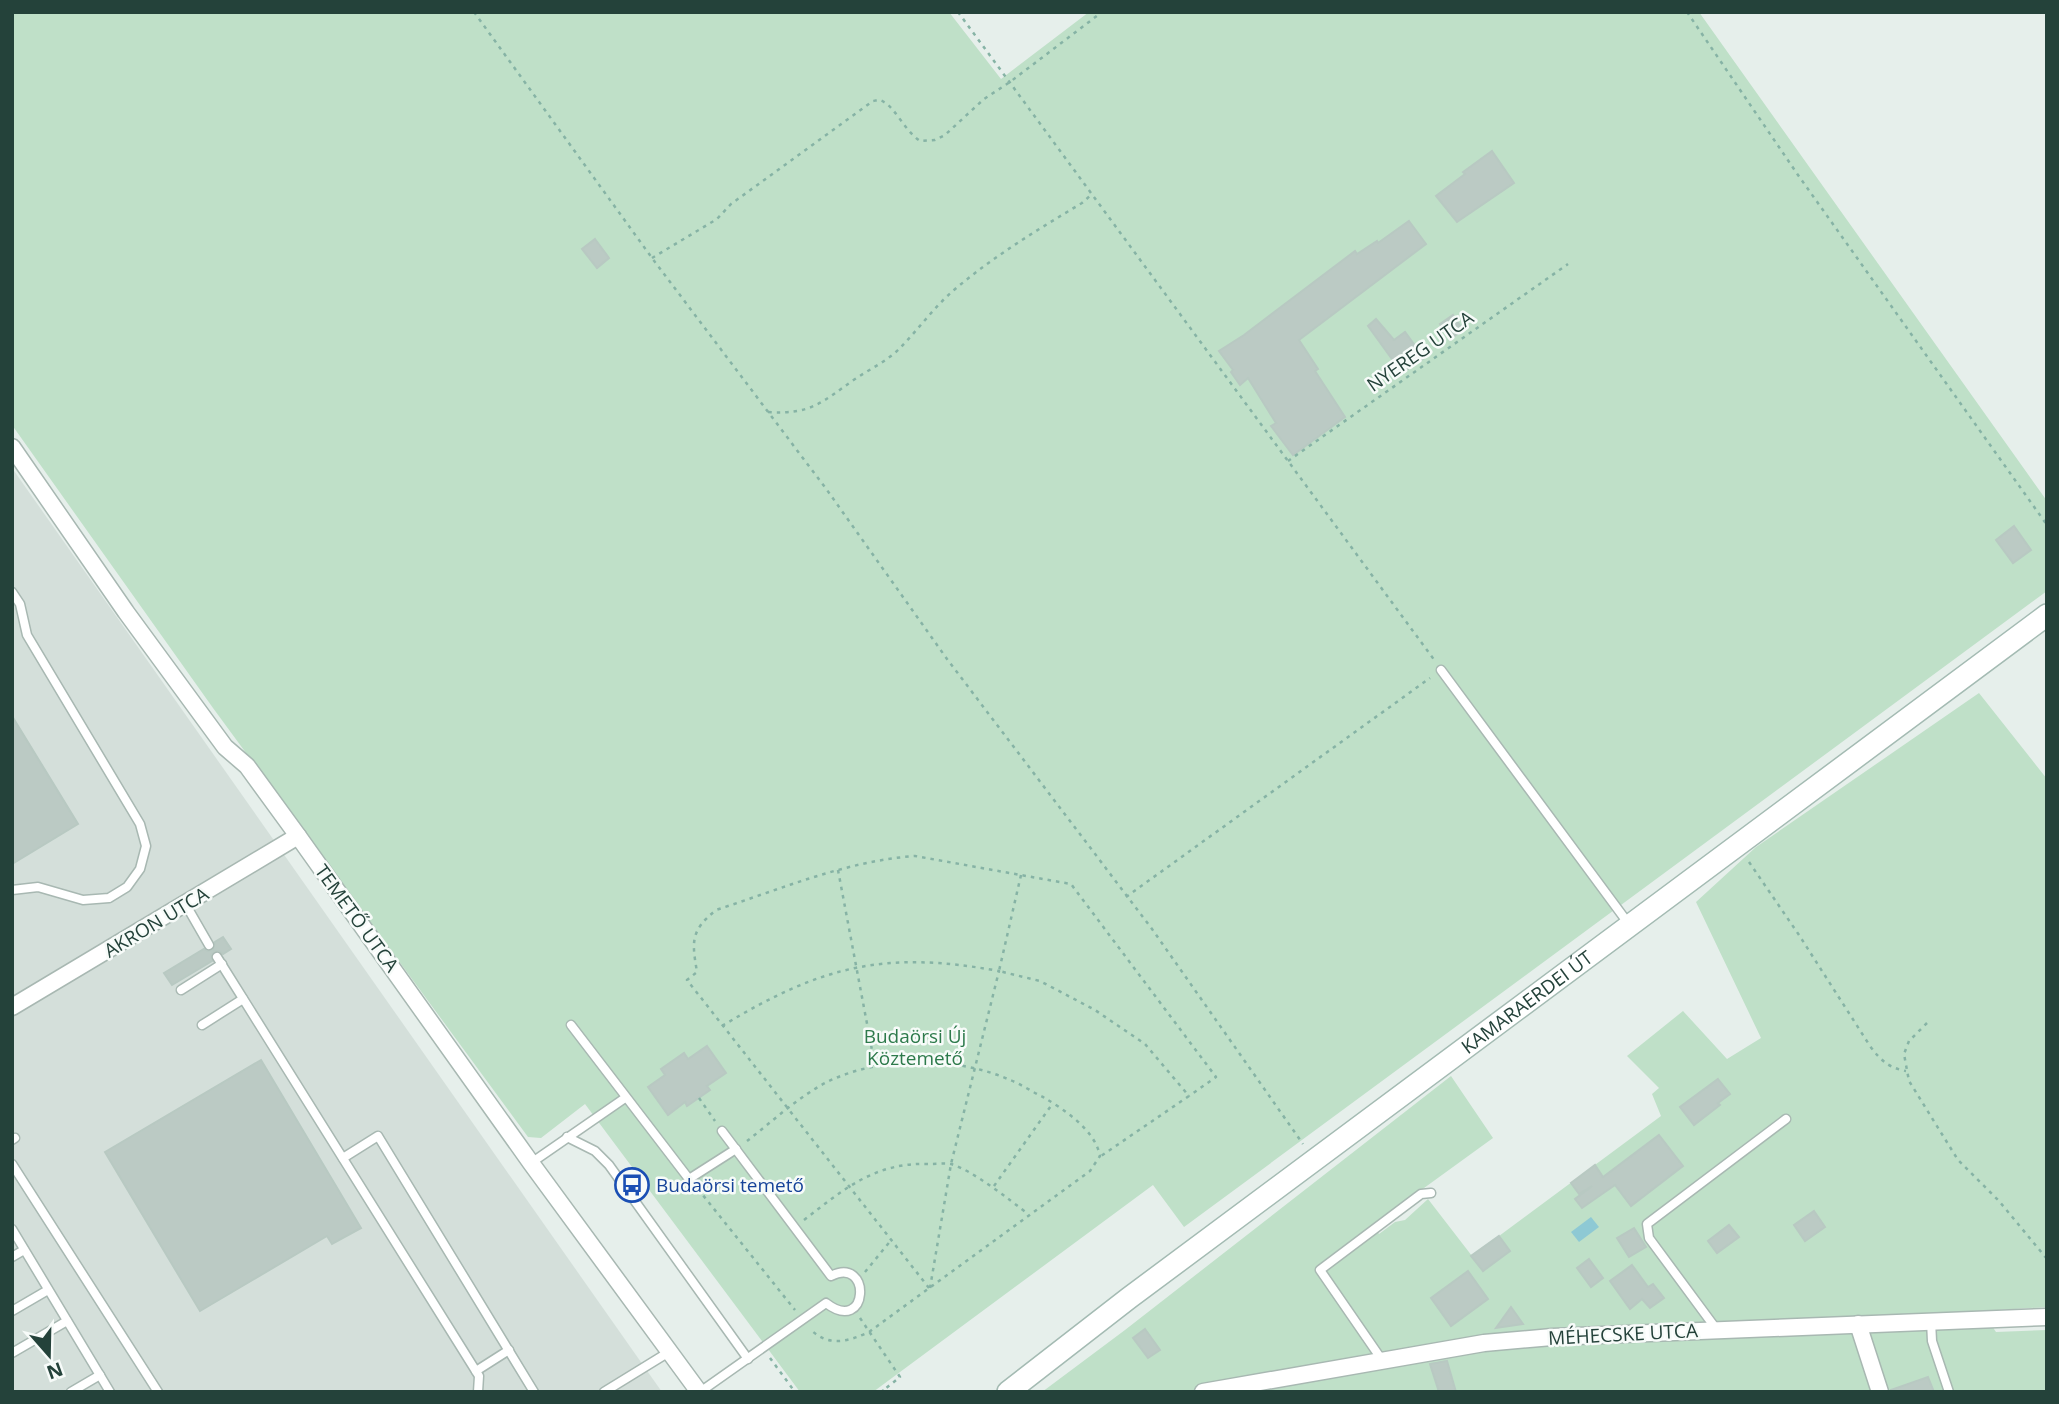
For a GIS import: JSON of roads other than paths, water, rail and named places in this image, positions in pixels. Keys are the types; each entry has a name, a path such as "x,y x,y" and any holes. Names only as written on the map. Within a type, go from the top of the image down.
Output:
{"street":[{"name":"TEMETŐ UTCA","path":"12,447 126,612 225,747 247,766 531,1163 700,1392"},
{"name":"KAMARAERDEI ÚT","path":"1008,1392 1118,1306 2047,615"},
{"name":"AKRON UTCA","path":"12,1007 298,836"},
{"name":"MÉHECSKE UTCA","path":"1203,1392 1240,1389 1382,1360 1496,1342 1552,1337 2047,1317"},
{"path":"1858,1324 1880,1392"}],"lane":[{"path":"12,592 20,604 27,635 140,824 146,846 140,869 127,887 109,898 83,900 38,887 12,890"},
{"path":"1441,670 1630,926"},
{"path":"186,905 209,945"},
{"path":"181,990 219,961 476,1371 479,1376 478,1392"},
{"path":"202,1024 243,999"},
{"path":"571,1025 689,1179 736,1149"},
{"path":"531,1163 625,1098"},
{"path":"1717,1330 1649,1238 1647,1224 1786,1119"},
{"path":"700,1392 825,1303 837,1312 845,1312 853,1308 862,1294 858,1280 842,1272 831,1276 722,1131"},
{"path":"343,1158 378,1136 534,1392"},
{"path":"568,1137 595,1151 609,1165 748,1359"},
{"path":"12,1164 158,1392"},
{"path":"1382,1360 1320,1270 1421,1194 1431,1193"},
{"path":"12,1229 110,1392"},
{"path":"12,1258 24,1250"},
{"path":"12,1311 48,1290"},
{"path":"12,1353 67,1321"},
{"path":"1931,1321 1932,1341 1949,1392"},
{"path":"476,1371 509,1350"},
{"path":"604,1392 668,1352"},
{"path":"71,1392 100,1375"}],"water":[{"path":"1591,1217 1599,1227 1579,1242 1571,1232"}],"place":[{"name":"Budaörsi temető","path":"632,1185"}],"park label":[{"name":"Budaörsi Új Köztemető","path":"915,1047"}]}
